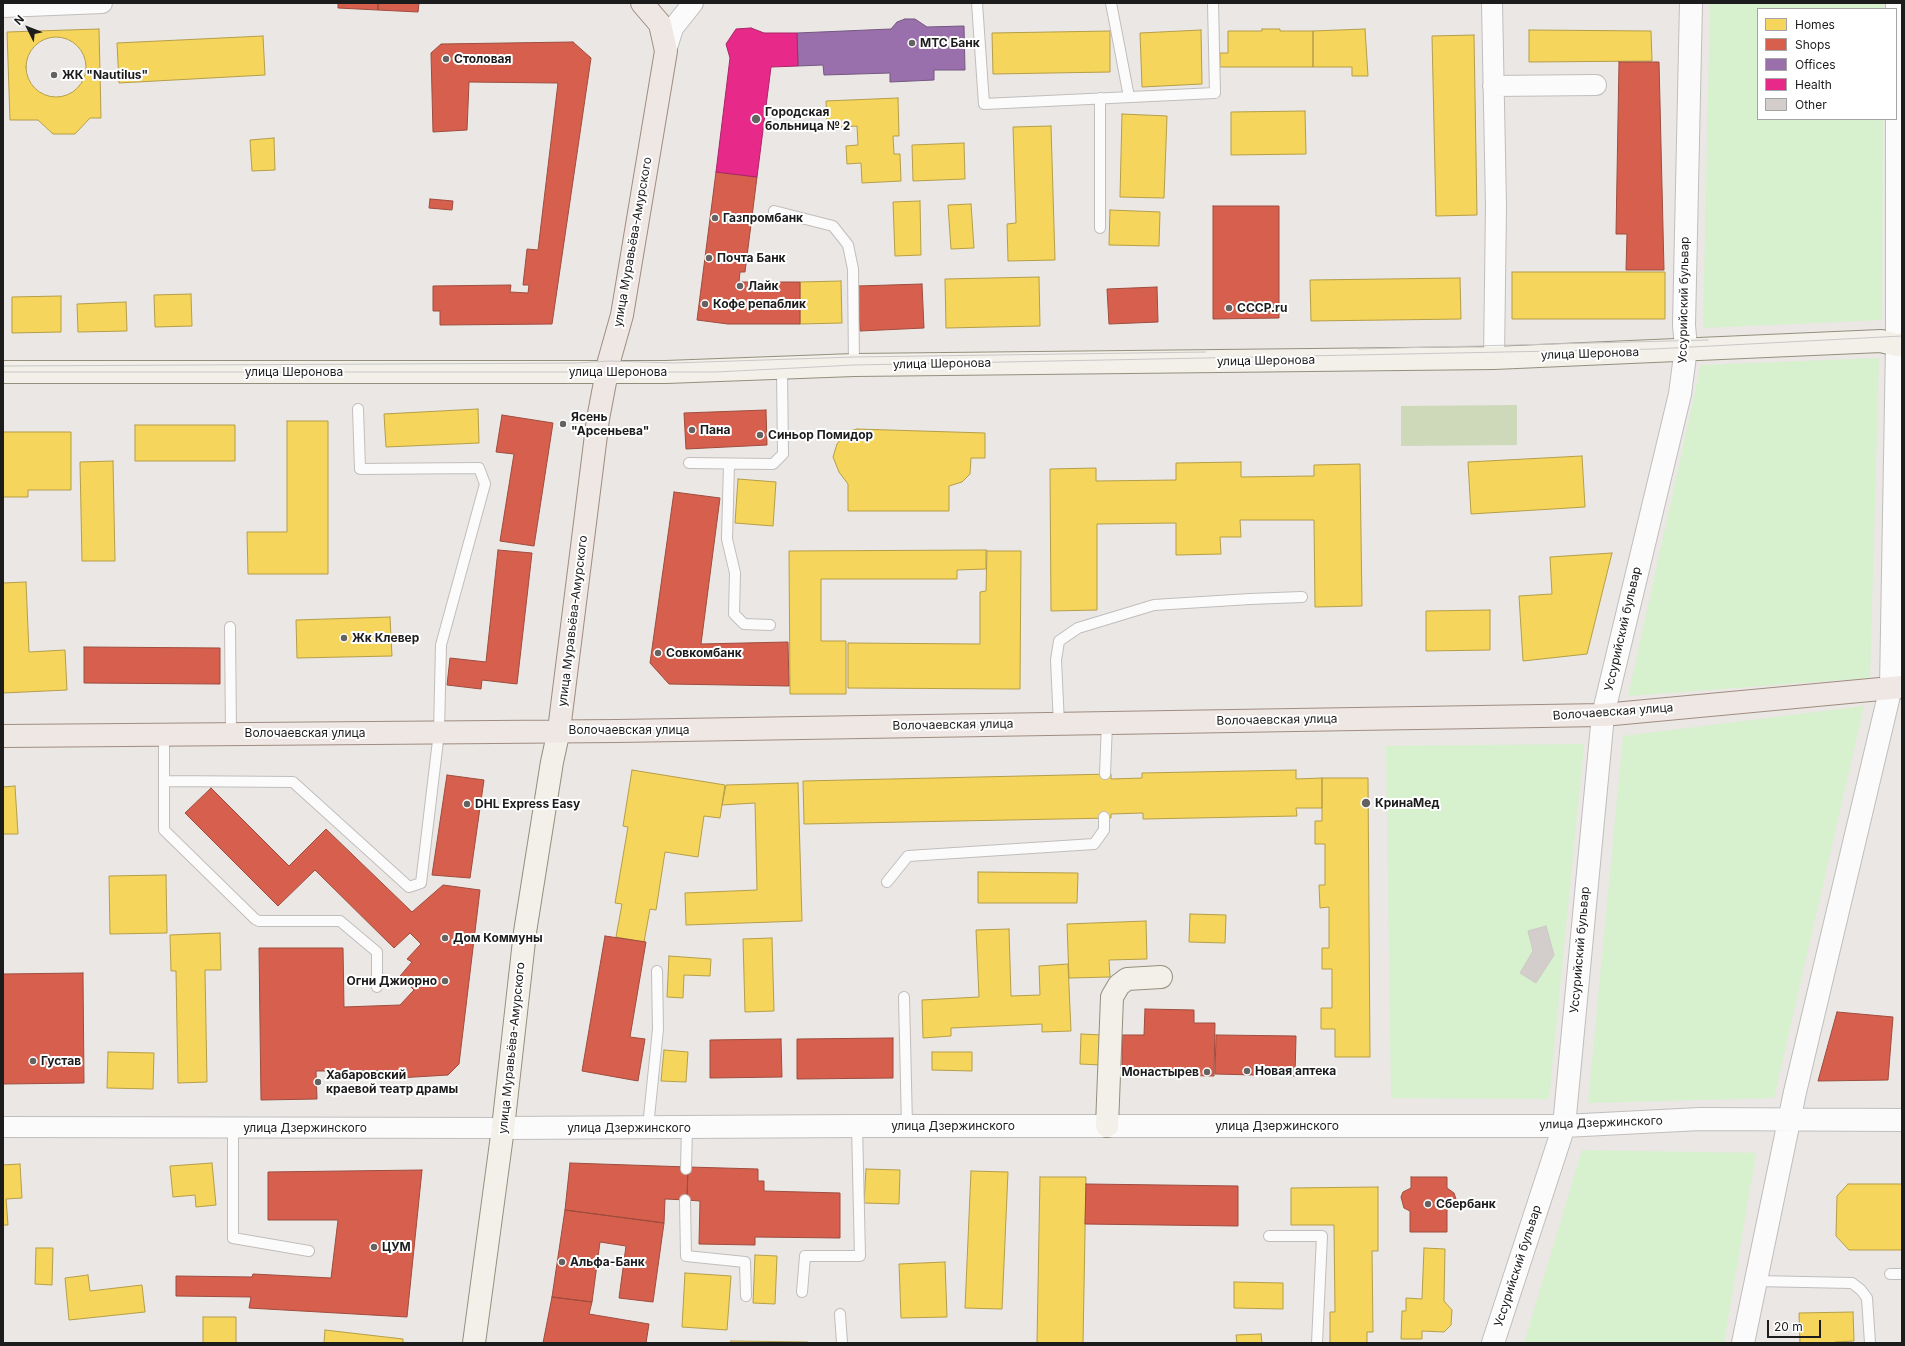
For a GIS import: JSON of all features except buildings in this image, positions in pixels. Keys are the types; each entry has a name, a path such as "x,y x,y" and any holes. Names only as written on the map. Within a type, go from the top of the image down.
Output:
{"main road":[{"name":"улица Муравьёва-Амурского","path":"474,1343 503,1128 525,932 552,762 559,730 598,419 609,361 622,315 666,51 660,24 642,3"},
{"name":"улица Шеронова","path":"3,372 672,372 854,365 1494,358 1896,339"},
{"name":"Волочаевская улица","path":"3,736 559,730 617,731 1603,715 1897,687"},
{"path":"1107,1126 1112,997 1119,985 1126,979 1162,977"}],"street":[{"path":"3,6 102,3"},
{"path":"666,51 673,28 693,3"},
{"path":"1492,3 1496,206 1494,358"},
{"name":"Уссурийский бульвар","path":"1493,1343 1564,1126 1603,715 1680,394 1686,349 1684,325 1691,3"},
{"path":"1743,1343 1796,1092 1897,687 1896,339 1900,35 1897,3"},
{"path":"1493,86 1596,85"},
{"name":"улица Дзержинского","path":"3,1127 648,1128 857,1126 1564,1126 1700,1119 1902,1120"}],"lane":[{"path":"976,3 984,104 1215,93 1213,3"},
{"path":"1111,3 1129,97"},
{"path":"1100,98 1100,228"},
{"path":"774,211 833,226 848,245 853,269 854,365"},
{"path":"689,463 773,464 783,454 782,368"},
{"path":"166,781 293,782 409,887 421,883 439,732 441,645 485,484 479,468 360,469 358,409"},
{"path":"728,464 727,539 735,573 734,614 744,624 770,625"},
{"path":"1059,724 1056,660 1059,641 1078,628 1154,605 1302,597"},
{"path":"230,627 231,734"},
{"path":"1105,774 1107,723"},
{"path":"164,734 166,781 164,830 252,916 259,921 340,921 377,952 377,987"},
{"path":"887,882 908,856 1094,844 1104,830 1104,817"},
{"path":"648,1128 658,1029 657,971"},
{"path":"904,997 907,1126"},
{"path":"802,1292 805,1256 860,1256 857,1126"},
{"path":"686,1169 687,1127"},
{"path":"233,1128 233,1238 309,1251"},
{"path":"685,1200 686,1256 746,1262 746,1296"},
{"path":"1269,1236 1322,1236 1317,1343"},
{"path":"1890,1274 1902,1274"},
{"path":"1756,1281 1852,1283 1861,1290 1867,1298 1870,1343"},
{"path":"840,1314 842,1343"}],"green space":[{"path":"1710,3 1884,3 1884,8 1757,8 1757,120 1883,120 1882,320 1703,328"},
{"path":"1879,358 1870,678 1628,696 1701,365"},
{"path":"1517,405 1517,445 1401,446 1401,406"},
{"path":"1864,706 1774,1098 1588,1103 1623,736"},
{"path":"1584,744 1549,1099 1391,1098 1386,746"},
{"path":"1582,1150 1756,1153 1724,1343 1524,1343"}],"tram line":[{"path":"3,372 716,372 854,365 1654,349 1902,336"},
{"path":"1358,349 1708,340"},
{"path":"3,366 577,363 609,361 673,363 854,357 1206,352"}],"place":[{"name":"МТС Банк","path":"912,43"},
{"name":"Столовая","path":"446,59"},
{"name":"ЖК \"Nautilus\"","path":"54,75"},
{"name":"Городская больница № 2","path":"756,119"},
{"name":"Газпромбанк","path":"715,218"},
{"name":"Почта Банк","path":"709,258"},
{"name":"Лайк","path":"740,286"},
{"name":"Кофе репаблик","path":"705,304"},
{"name":"СССР.ru","path":"1229,308"},
{"name":"Ясень \"Арсеньева\"","path":"563,424"},
{"name":"Пана","path":"692,430"},
{"name":"Синьор Помидор","path":"760,435"},
{"name":"Жк Клевер","path":"344,638"},
{"name":"Совкомбанк","path":"658,653"},
{"name":"КринаМед","path":"1366,803"},
{"name":"DHL Express Easy","path":"467,804"},
{"name":"Дом Коммуны","path":"445,938"},
{"name":"Огни Джиорно","path":"445,981"},
{"name":"Густав","path":"33,1061"},
{"name":"Новая аптека","path":"1247,1071"},
{"name":"Монастырев","path":"1207,1072"},
{"name":"Хабаровский краевой театр драмы","path":"318,1082"},
{"name":"Сбербанк","path":"1428,1204"},
{"name":"ЦУМ","path":"374,1247"},
{"name":"Альфа-Банк","path":"562,1262"}]}
